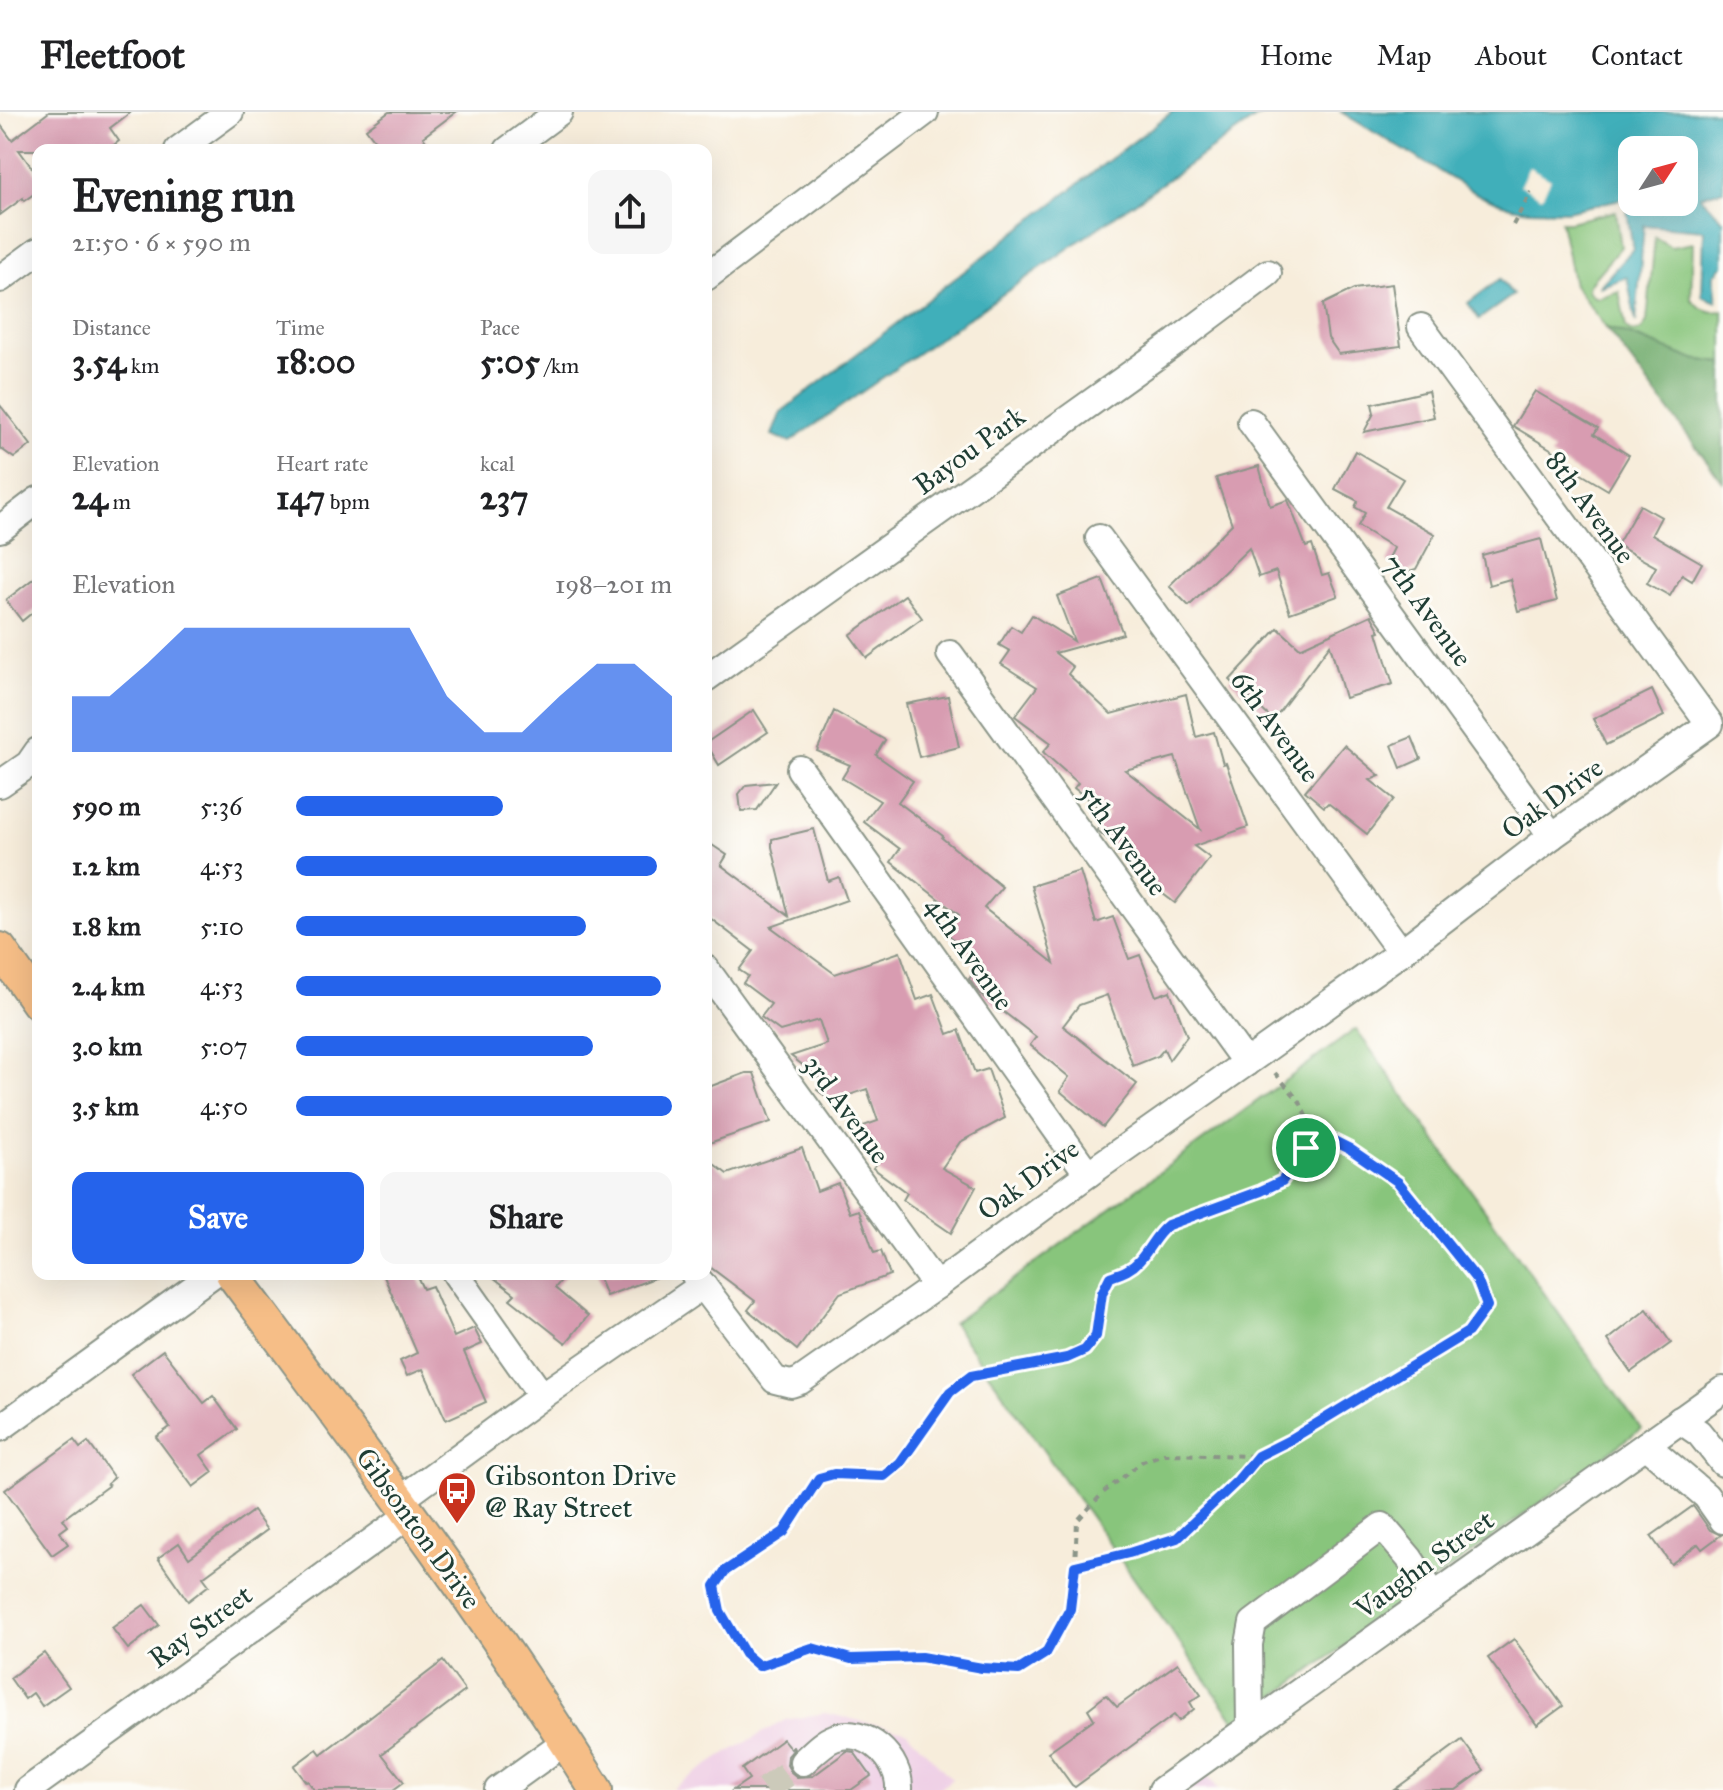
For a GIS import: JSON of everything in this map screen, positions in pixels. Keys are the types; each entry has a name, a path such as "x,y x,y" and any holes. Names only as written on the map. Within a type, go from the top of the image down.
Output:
{"main road":[{"path":"0,949 32,994"},
{"name":"Gibsonton Drive","path":"236,1280 514,1660 596,1790"}],"street":[{"path":"186,144 230,112"},
{"path":"516,144 559,112"},
{"path":"712,272 925,112"},
{"path":"0,279 32,255"},
{"name":"Bayou Park","path":"712,674 1268,273"},
{"name":"8th Avenue","path":"1421,327 1710,724"},
{"name":"7th Avenue","path":"1251,422 1552,836"},
{"path":"0,529 32,505"},
{"name":"6th Avenue","path":"1099,538 1401,952"},
{"name":"5th Avenue","path":"950,654 1253,1058"},
{"name":"Oak Drive","path":"405,1507 542,1396 699,1280 775,1380 791,1384 808,1376 1401,952 1552,836 1710,724"},
{"path":"0,784 32,760"},
{"name":"4th Avenue","path":"800,769 1088,1174"},
{"name":"3rd Avenue","path":"712,977 936,1286"},
{"path":"0,1428 205,1280"},
{"path":"460,1280 542,1396"},
{"name":"Vaughn Street","path":"1162,1790 1723,1390"},
{"path":"1680,1420 1699,1433 1723,1463"},
{"path":"1646,1445 1706,1496 1723,1520"},
{"name":"Ray Street","path":"28,1790 405,1507"},
{"path":"1250,1728 1249,1644 1253,1623 1382,1526 1410,1559 1434,1596"},
{"path":"803,1762 833,1738 850,1735 864,1737 888,1758 896,1771 899,1790"},
{"path":"498,1790 566,1741"}],"path":[{"path":"1513,225 1531,192"},
{"path":"1253,1058 1300,1102 1308,1121 1306,1148 1282,1181 1168,1225 1158,1232 1138,1263 1110,1277 1102,1293 1096,1336 1085,1350 1067,1358 971,1376 950,1392 900,1463 884,1476 834,1474 819,1478 784,1532 725,1571 715,1586 720,1611 745,1654 759,1666 812,1648 851,1659 921,1657 982,1668 1019,1670 1046,1653 1070,1609 1077,1521 1103,1493 1143,1461 1164,1454 1258,1456"},
{"path":"1075,1566 1177,1538 1238,1480 1258,1456 1468,1332 1487,1306 1477,1280 1398,1182 1330,1139 1306,1148"}],"shaded area":[{"path":"825,1713 906,1731 952,1779 938,1790 674,1790 722,1756 785,1720"},
{"path":"1207,1774 1219,1790 1185,1790"}],"green space":[{"path":"1616,211 1621,247 1589,284 1588,290 1592,296 1598,298 1619,291 1626,328 1638,331 1647,321 1655,237 1671,247 1693,243 1691,299 1706,310 1723,310 1723,363 1692,359 1606,328 1574,285 1561,222"},
{"path":"1606,328 1692,359 1723,363 1723,482"},
{"path":"1356,1029 1641,1429 1237,1724 953,1323"}],"water":[{"path":"1172,112 1271,112 1256,118 790,442 772,435 781,412"},
{"path":"1341,112 1723,112 1723,190 1700,196 1723,220 1723,265 1714,275 1717,302 1702,296 1704,230 1644,225 1636,322 1627,277 1599,287 1633,249 1628,216 1698,216 1698,136 1618,136 1618,200 1567,211 1511,207 1479,195"},
{"path":"1500,279 1513,295 1479,319 1468,303"}],"pier":[{"path":"1529,167 1551,179 1542,197 1520,185"}],"building":[{"path":"49,112 131,112 110,128 119,141 115,144 32,144 32,150 19,150 32,168 32,195 24,201 23,198 0,215 0,124 12,140"},
{"path":"389,112 456,112 423,137 428,144 377,144 366,129"},
{"path":"1392,284 1401,346 1339,354 1328,338 1323,304 1354,289"},
{"path":"1428,391 1434,417 1364,432 1374,413 1372,404"},
{"path":"1535,391 1598,428 1594,434 1629,455 1608,490 1551,456 1554,451 1513,426"},
{"path":"0,405 31,445 14,458 0,448"},
{"path":"1355,451 1403,479 1386,507 1435,534 1416,569 1406,572 1387,562 1394,548 1358,526 1365,513 1355,507 1358,501 1335,489"},
{"path":"1259,466 1270,506 1288,500 1306,547 1312,545 1322,575 1329,573 1338,596 1290,613 1276,571 1259,577 1249,548 1189,606 1169,586 1232,524 1216,478"},
{"path":"1640,505 1661,517 1652,534 1702,563 1692,581 1682,575 1670,596 1647,583 1656,567 1617,545"},
{"path":"1541,539 1557,601 1518,611 1510,579 1489,585 1482,555"},
{"path":"1102,579 1123,634 1055,653 1073,667 1068,674 1111,714 1186,694 1196,737 1214,732 1223,764 1226,763 1248,827 1194,846 1210,858 1175,903 1129,868 1134,861 1097,830 1108,815 1074,788 1078,783 1043,752 1051,743 1015,716 1037,687 1001,664 1010,651 999,645 1011,626 1021,632 1032,615 1074,641 1057,596","holes":["1175,757 1200,829 1125,770"]},
{"path":"32,580 32,613 22,621 6,600"},
{"path":"905,595 922,618 867,658 850,635"},
{"path":"1371,615 1380,631 1377,632 1393,684 1345,698 1330,645 1273,720 1230,680 1278,628 1300,648"},
{"path":"1652,690 1664,716 1606,745 1593,719"},
{"path":"948,696 959,747 919,757 906,704"},
{"path":"754,710 768,732 719,765 712,753 712,739"},
{"path":"834,711 885,740 876,755 913,781 898,802 1002,887 984,908 1054,963 1031,886 1080,871 1096,923 1113,917 1129,959 1140,955 1156,996 1170,991 1187,1036 1169,1060 1164,1049 1158,1056 1133,1066 1107,995 1079,1005 1063,1026 1137,1084 1103,1127 1060,1091 1069,1077 1030,1045 1036,1037 978,992 969,979 981,963 945,932 959,915 891,862 900,849 864,822 880,801 842,778 850,765 817,751"},
{"path":"1412,737 1421,759 1401,768 1392,745"},
{"path":"1344,745 1380,776 1370,780 1394,799 1367,834 1328,803 1324,807 1305,791"},
{"path":"776,782 757,810 741,811 739,794 746,785"},
{"path":"814,829 828,881 839,877 847,900 771,927 835,974 900,952 917,1000 933,994 948,1034 959,1030 975,1073 988,1069 1005,1118 960,1142 942,1168 976,1187 951,1233 903,1200 907,1193 873,1168 883,1156 849,1131 878,1121 867,1089 832,1101 817,1090 823,1081 791,1056 827,1044 819,1020 780,1031 761,1017 771,1004 743,983 748,976 739,970 753,951 712,920 712,845 727,855 721,865 789,916 772,839"},
{"path":"754,1073 771,1122 712,1142 712,1086"},
{"path":"802,1148 817,1191 838,1183 850,1213 859,1210 874,1253 881,1251 890,1275 840,1293 797,1350 748,1310 755,1301 712,1269 712,1163 727,1174"},
{"path":"386,1280 419,1280 423,1289 432,1286 454,1337 474,1328 482,1344 464,1352 486,1402 446,1420 423,1369 407,1376 400,1361 417,1353"},
{"path":"497,1280 561,1280 555,1288 588,1316 566,1343 510,1299 515,1294"},
{"path":"599,1280 649,1280 606,1296"},
{"path":"1647,1309 1671,1343 1631,1372 1608,1340"},
{"path":"163,1350 204,1403 213,1396 237,1429 201,1455 213,1472 193,1487 156,1437 170,1427 131,1374"},
{"path":"74,1440 80,1448 88,1442 114,1478 63,1519 68,1526 60,1532 68,1544 52,1555 5,1490"},
{"path":"1693,1506 1710,1530 1721,1535 1702,1549 1698,1544 1671,1564 1651,1536"},
{"path":"253,1511 267,1530 203,1577 209,1585 188,1601 158,1558 179,1543 189,1558"},
{"path":"144,1605 159,1625 128,1649 112,1628"},
{"path":"1514,1639 1563,1706 1537,1725 1488,1658"},
{"path":"44,1653 69,1687 42,1706 33,1693 25,1699 10,1678"},
{"path":"443,1661 465,1691 382,1754 404,1782 393,1790 314,1790 306,1782 294,1766 317,1749 321,1754"},
{"path":"1178,1663 1201,1695 1190,1702 1194,1709 1179,1721 1174,1715 1075,1787 1072,1785 1048,1752 1094,1719 1088,1709 1106,1695 1117,1707"},
{"path":"783,1739 794,1749 788,1756 787,1765 797,1777 813,1776 847,1751 854,1752 871,1776 851,1790 733,1790 749,1779 742,1769"},
{"path":"1462,1740 1484,1770 1456,1790 1394,1790"}],"tunnel":[{"path":"765,1790 803,1762"}],"place":[{"name":"Gibsonton Drive @ Ray Street","path":"457,1525"}],"route":[{"path":"1330,1139 1398,1182 1477,1280 1487,1306 1468,1332 1258,1456 1238,1480 1177,1538 1075,1566 1070,1609 1046,1653 1019,1670 982,1668 921,1657 851,1659 812,1648 759,1666 745,1654 720,1611 715,1586 725,1571 784,1532 819,1478 834,1474 884,1476 900,1463 950,1392 971,1376 1067,1358 1085,1350 1096,1336 1102,1293 1110,1277 1138,1263 1158,1232 1168,1225 1282,1181 1306,1148 1330,1139"}]}
